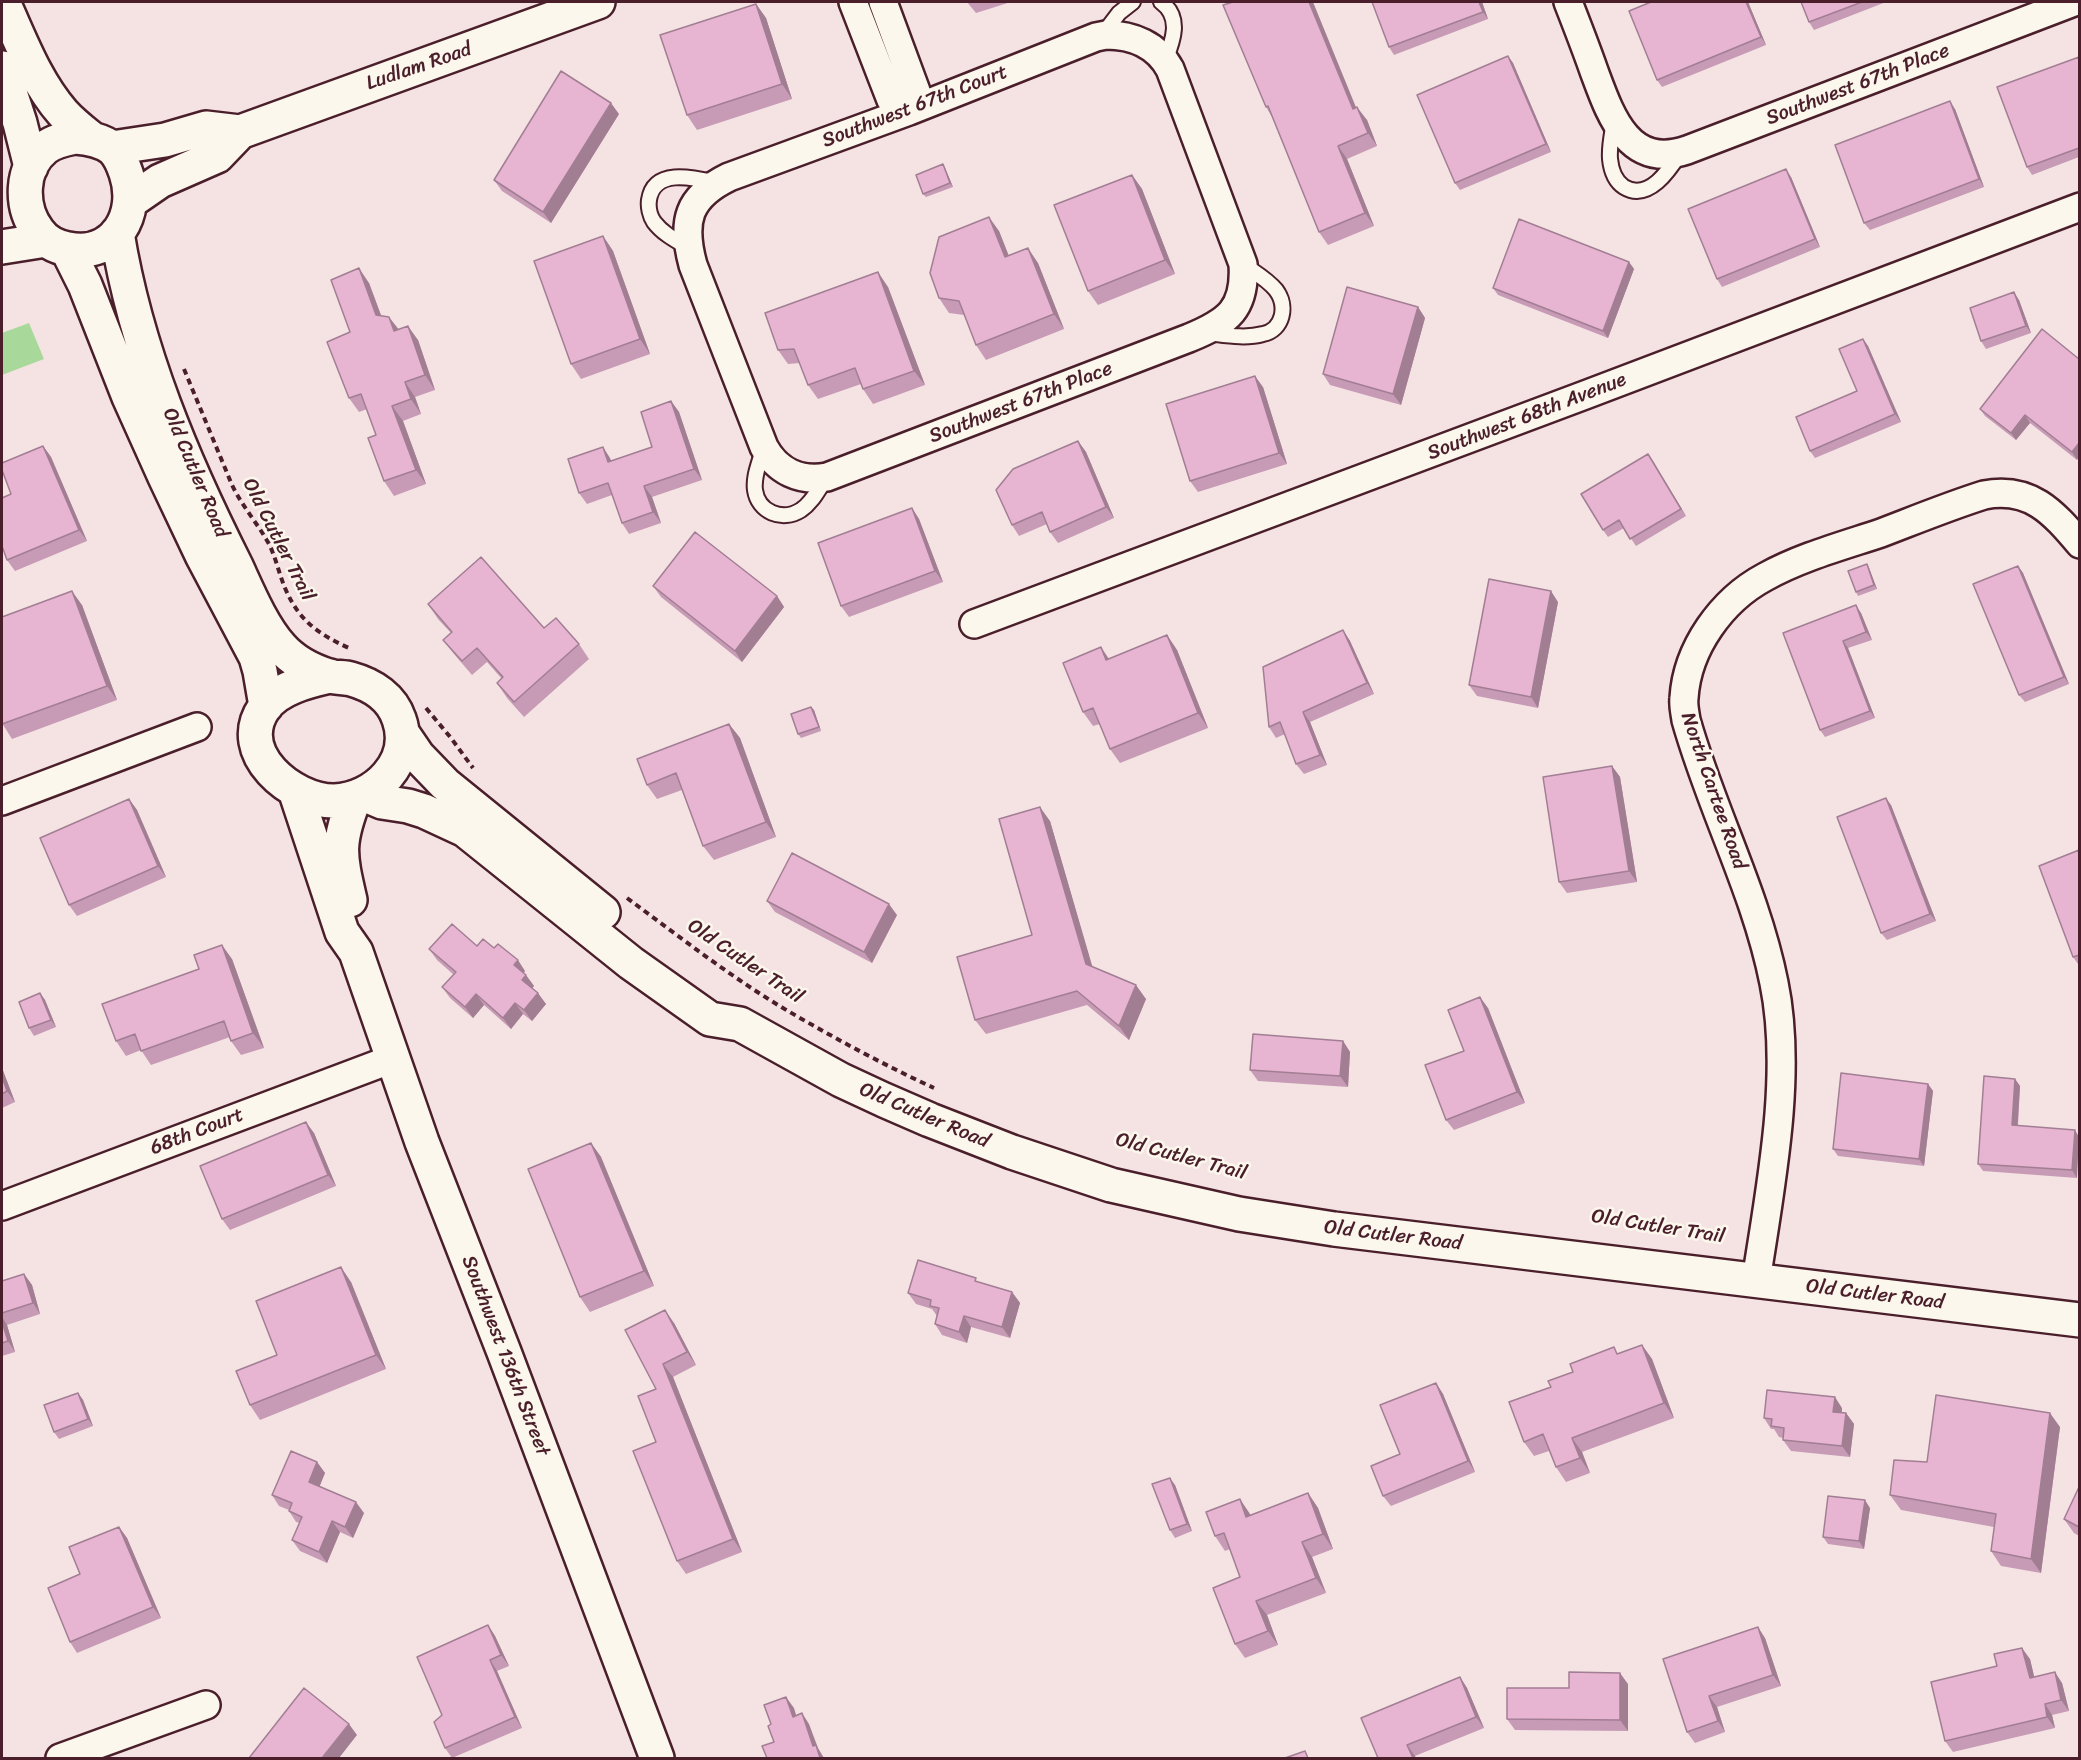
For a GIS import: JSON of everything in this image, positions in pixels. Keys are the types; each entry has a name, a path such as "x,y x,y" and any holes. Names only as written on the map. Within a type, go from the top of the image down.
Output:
{"main road":[{"path":"2,247 56,244 86,250 98,247 109,242 117,233 127,218 131,201 129,182 119,155 65,115 47,92 3,2"},
{"name":"Ludlam Road","path":"131,201 160,182 217,156 240,132 598,2"},
{"path":"2,68 20,123 19,187"},
{"name":"Ludlam Road","path":"101,143 165,140 206,128 240,132"},
{"path":"19,187 46,148 59,140 75,137 101,143"},
{"name":"Old Cutler Road","path":"19,187 30,219 56,244 88,292 129,397 165,477 197,546 256,657 266,706"},
{"name":"Old Cutler Road","path":"117,233 133,310 184,454 220,535 264,621 280,647 303,666 330,676 351,679 376,689 390,702 399,718 403,734 418,756 445,784 610,918 723,1001 740,1024 842,1080 930,1120 1035,1161 1111,1185 1239,1214 1287,1222 2079,1320"},
{"name":"Old Cutler Road","path":"330,676 283,692 266,706 258,725 259,749 269,769 294,790 313,798 334,801 359,796"},
{"path":"359,796 382,782 394,768 401,749 403,734"},
{"name":"Southwest 136th Street","path":"294,790 342,932 356,952 422,1142 657,1758"},
{"path":"359,796 424,811 465,830 648,975 710,1019 740,1024"},
{"name":"Southwest 136th Street","path":"356,952 356,925 343,873 340,846 343,826 359,796"}],"street":[{"path":"853,2 891,100 909,111 916,91 883,2"},
{"path":"1568,2 1614,122"},
{"name":"Southwest 67th Place","path":"1614,122 1629,140 1640,148 1663,154 1681,152 2071,6"},
{"name":"Southwest 67th Court","path":"689,248 688,228 693,205 701,195 718,183 1101,36 1118,35 1156,52"},
{"path":"1156,52 1243,264"},
{"name":"Southwest 68th Avenue","path":"974,624 2079,207"},
{"path":"689,248 693,264 764,447"},
{"name":"Southwest 67th Place","path":"764,447 775,463 791,474 805,479 827,477 1202,333 1226,318 1239,300 1243,290 1243,264"},
{"name":"North Cartee Road","path":"1756,1281 1763,1245 1779,1109 1781,1057 1779,1022 1775,984 1762,936 1686,720 1683,700 1686,678 1693,658 1712,624 1737,598 1765,577 1818,555 1969,500 1998,492 2014,493 2047,509 2072,535"},
{"path":"2,801 197,728"},
{"name":"68th Court","path":"2,1206 392,1059"},
{"path":"60,1758 206,1705"}],"lane":[{"path":"1101,36 1119,13 1133,2"},
{"path":"1156,52 1174,38 1171,13 1161,2"},
{"path":"1614,122 1610,148 1611,169 1621,186 1643,190 1660,179 1681,152"},
{"path":"689,248 655,224 649,210 654,185 669,178 694,177 718,183"},
{"path":"1202,333 1250,336 1273,331 1281,322 1282,314 1277,292 1268,281 1243,264"},
{"path":"764,447 755,492 761,507 767,511 785,515 800,511 827,477"}],"path":[{"name":"Old Cutler Trail","path":"181,362 232,485 269,545 295,608 304,621 316,630 356,651"},
{"path":"425,707 480,777"},
{"name":"Old Cutler Trail","path":"623,895 787,1011 895,1070 936,1089"}],"green space":[{"path":"29,323 44,359 2,375 2,333"}],"building":[{"path":"1233,2 1309,2 1353,109 1357,107 1368,133 1338,146 1365,213 1319,232 1268,106 1266,107 1223,5"},
{"path":"1372,2 1479,2 1483,12 1389,47"},
{"path":"1651,2 1746,2 1761,37 1657,80 1629,11"},
{"path":"1801,2 1862,2 1809,22"},
{"path":"756,4 782,84 687,115 660,35"},
{"path":"1508,56 1546,144 1455,183 1417,95"},
{"path":"2079,57 2079,148 2027,167 1997,87"},
{"path":"561,71 611,103 543,212 494,180"},
{"path":"1950,101 1979,179 1864,223 1835,145"},
{"path":"943,164 950,183 923,194 916,175"},
{"path":"1786,169 1815,239 1717,279 1688,209"},
{"path":"1132,175 1165,260 1088,291 1054,205"},
{"path":"989,217 1005,257 1028,248 1054,314 976,345 959,301 939,298 930,273 939,237"},
{"path":"1519,219 1629,262 1603,331 1493,288"},
{"path":"603,236 640,339 571,364 534,261"},
{"path":"359,268 376,315 389,317 394,331 408,326 425,375 405,382 411,399 392,406 416,470 384,481 368,438 376,435 361,394 349,398 327,342 350,332 331,280"},
{"path":"878,272 914,371 863,389 855,368 808,385 794,349 778,350 765,313"},
{"path":"1347,287 1418,307 1393,394 1323,374"},
{"path":"2014,292 2026,326 1981,341 1970,308"},
{"path":"2042,329 2079,359 2079,443 2072,452 2025,415 2011,433 1980,409"},
{"path":"1863,339 1895,414 1810,451 1796,417 1857,391 1839,349"},
{"path":"1255,376 1279,453 1190,481 1166,404"},
{"path":"671,401 694,469 644,486 653,512 622,523 608,483 579,493 568,459 603,447 608,462 652,447 641,412"},
{"path":"1078,441 1106,507 1050,532 1042,512 1012,525 996,490 1013,469"},
{"path":"43,446 79,530 7,560 2,546 2,498 11,494 2,470 2,463"},
{"path":"1648,454 1681,509 1630,539 1619,520 1603,530 1581,494"},
{"path":"912,508 935,571 841,606 818,543"},
{"path":"695,532 777,596 735,651 653,586"},
{"path":"481,557 544,628 556,618 579,644 514,702 497,683 503,677 477,648 462,661 443,640 452,632 428,604"},
{"path":"1867,564 1874,585 1856,592 1848,571"},
{"path":"2018,566 2064,677 2019,695 1973,584"},
{"path":"1489,579 1551,591 1531,697 1469,685"},
{"path":"72,591 107,686 2,724 2,617"},
{"path":"1856,605 1866,632 1843,641 1870,711 1820,730 1783,633"},
{"path":"1343,630 1367,683 1303,712 1320,755 1296,764 1280,722 1269,727 1263,667"},
{"path":"1167,635 1198,713 1110,749 1093,708 1083,712 1063,663 1101,647 1106,660"},
{"path":"811,707 819,727 798,734 791,714"},
{"path":"729,724 766,822 703,846 676,773 647,785 637,759"},
{"path":"1612,766 1629,871 1559,882 1543,777"},
{"path":"1886,798 1930,914 1881,933 1837,817"},
{"path":"129,799 158,866 69,905 40,838"},
{"path":"1040,807 1086,964 1136,985 1119,1026 1077,991 975,1020 957,957 1032,935 999,819"},
{"path":"2079,850 2079,955 2073,957 2039,866"},
{"path":"792,853 889,904 864,952 767,901"},
{"path":"452,924 477,946 483,939 494,948 498,944 518,960 514,965 526,975 522,980 538,993 524,1010 515,1003 503,1018 476,994 465,1007 442,987 456,972 429,949"},
{"path":"222,945 253,1033 231,1041 224,1021 141,1051 135,1034 116,1041 102,1004 199,969 194,955"},
{"path":"40,993 51,1020 29,1028 19,1002"},
{"path":"1480,997 1517,1092 1446,1120 1425,1065 1464,1051 1448,1010"},
{"path":"1253,1034 1343,1041 1340,1076 1250,1070"},
{"path":"1841,1073 1928,1084 1919,1159 1833,1149"},
{"path":"1984,1076 2015,1079 2012,1125 2075,1130 2072,1170 1978,1164"},
{"path":"2,1077 7,1091 2,1094"},
{"path":"306,1122 328,1175 222,1219 200,1166"},
{"path":"591,1143 644,1271 580,1297 528,1169"},
{"path":"918,1260 1012,1292 1002,1327 964,1316 959,1332 935,1324 939,1308 930,1306 931,1300 908,1293"},
{"path":"341,1267 376,1355 250,1405 236,1371 277,1355 256,1301"},
{"path":"24,1274 33,1303 2,1313 2,1281"},
{"path":"665,1310 687,1352 663,1364 733,1539 677,1561 633,1451 656,1442 638,1396 656,1389 625,1330"},
{"path":"2,1322 8,1341 2,1343"},
{"path":"1642,1345 1664,1403 1572,1438 1580,1458 1556,1467 1543,1434 1524,1442 1509,1402 1551,1387 1548,1381 1573,1372 1570,1364 1614,1347 1617,1354"},
{"path":"1436,1383 1468,1461 1383,1496 1371,1466 1400,1454 1380,1405"},
{"path":"1767,1390 1835,1397 1833,1412 1846,1413 1842,1446 1783,1440 1784,1428 1771,1426 1772,1419 1764,1418"},
{"path":"78,1393 88,1419 54,1432 44,1405"},
{"path":"1936,1395 2050,1413 2031,1559 1991,1551 1996,1514 1890,1495 1894,1460 1927,1462"},
{"path":"291,1451 317,1462 309,1482 356,1502 345,1527 332,1521 319,1552 292,1540 302,1517 289,1511 292,1503 272,1495"},
{"path":"1170,1478 1187,1524 1170,1530 1152,1484"},
{"path":"2079,1487 2079,1527 2064,1519"},
{"path":"1308,1493 1323,1534 1302,1542 1316,1578 1256,1601 1268,1631 1235,1644 1213,1588 1240,1577 1224,1533 1215,1536 1206,1512 1240,1499 1246,1517"},
{"path":"1828,1496 1865,1500 1859,1541 1823,1537"},
{"path":"119,1527 153,1607 70,1642 48,1588 80,1574 69,1547"},
{"path":"488,1625 501,1655 490,1660 515,1717 445,1748 434,1722 442,1715 417,1657"},
{"path":"1758,1627 1773,1675 1709,1696 1718,1721 1687,1732 1663,1659"},
{"path":"2022,1648 2030,1678 2055,1672 2061,1700 2045,1704 2047,1717 1945,1741 1931,1682 1997,1666 1994,1654"},
{"path":"1569,1672 1620,1673 1620,1720 1507,1719 1507,1688 1569,1688"},
{"path":"1460,1677 1476,1717 1407,1745 1413,1758 1378,1758 1361,1718"},
{"path":"304,1688 349,1724 322,1758 249,1758"},
{"path":"786,1697 793,1717 802,1713 813,1746 816,1745 820,1758 767,1758 762,1746 774,1742 768,1726 771,1724 764,1705"},
{"path":"1305,1751 1308,1758 1285,1758"}]}
